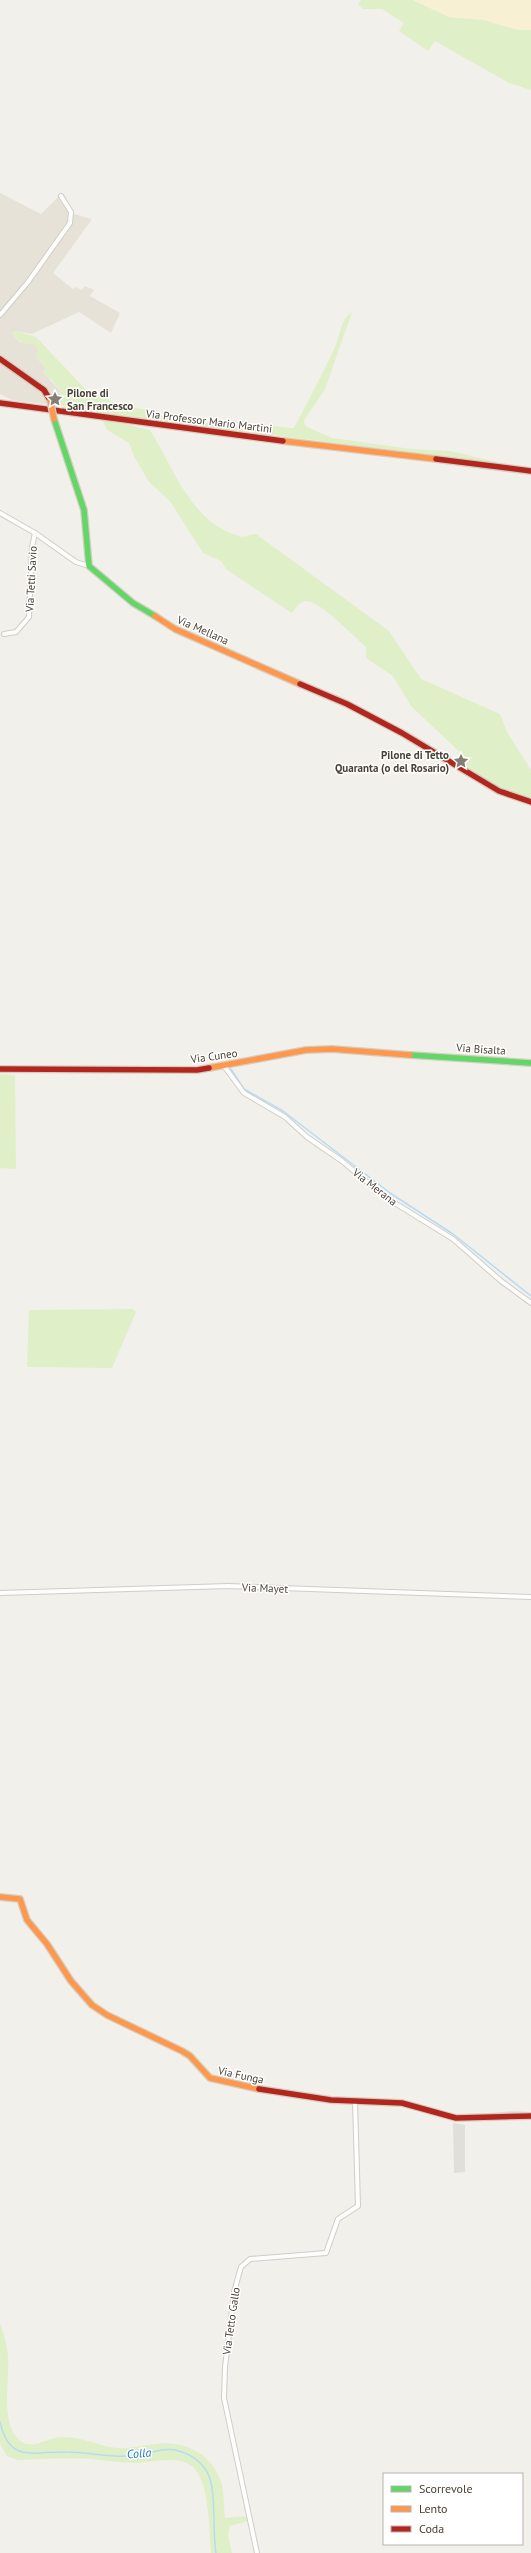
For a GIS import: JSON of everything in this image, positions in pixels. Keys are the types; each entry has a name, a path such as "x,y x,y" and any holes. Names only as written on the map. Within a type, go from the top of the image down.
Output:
{"street":[{"path":"0,315 28,282 70,224 71,212 61,196"},
{"path":"0,359 44,390 50,400 54,419 84,510 89,566 76,562 35,533 0,512"},
{"name":"Via Professor Mario Martini","path":"0,403 531,471"},
{"name":"Via Tetti Savio","path":"4,634 16,632 29,617 32,548 35,533"},
{"name":"Via Mellana","path":"89,566 133,603 175,629 347,704 402,733 499,791 531,802"},
{"name":"Via Cuneo","path":"0,1069 197,1070 318,1049 430,1055"},
{"name":"Via Bisalta","path":"430,1055 531,1063"},
{"name":"Via Merana","path":"224,1066 244,1093 285,1117 307,1137 385,1197 453,1239 501,1281 531,1303"},
{"name":"Via Mayet","path":"0,1593 228,1586 531,1597"},
{"name":"Via Funga","path":"0,1897 20,1899 27,1920 47,1944 71,1981 92,2006 186,2054 210,2078 272,2092 355,2102 416,2105 456,2118 531,2116"},
{"name":"Via Tetto Gallo","path":"257,2553 224,2398 225,2367 234,2292 241,2267 250,2259 326,2252 338,2219 358,2206 355,2102"}],"shaded area":[{"path":"0,193 41,214 61,194 64,194 74,214 92,219 53,273 73,289 75,287 82,290 85,286 94,290 90,296 120,313 111,333 79,312 32,334 16,331 12,333 19,342 35,344 39,350 37,358 46,369 44,373 61,392 54,405 12,400 0,394"},
{"path":"514,2111 531,2112 531,2116 490,2117 490,2113"},
{"path":"453,2123 465,2125 465,2172 454,2173"}],"green space":[{"path":"361,0 413,0 449,17 484,20 518,30 531,30 531,90 509,83 435,41 428,51 399,31 404,23 382,9 363,9 358,4"},
{"path":"352,312 325,389 305,419 304,423 307,427 332,438 411,449 450,451 504,464 82,411 82,407 76,402 70,407 55,405 61,392 51,379 44,376 46,369 36,356 39,350 34,344 21,343 12,333 16,331 36,337 91,395 107,398 117,406 152,410 158,416 255,429 256,424 294,428 335,347 345,319"},
{"path":"102,419 150,430 185,492 208,519 222,529 241,537 256,534 389,631 421,679 500,714 507,732 531,770 531,800 500,788 466,768 464,765 467,759 411,706 393,676 366,657 366,647 328,613 312,603 304,601 296,607 292,613 226,569 221,561 203,553 170,501 149,482 134,456 129,443 107,430"},
{"path":"0,1074 15,1075 16,1169 0,1168"},
{"path":"133,1309 136,1312 112,1368 27,1367 29,1310"},
{"path":"0,2324 8,2356 7,2410 12,2431 18,2439 23,2443 28,2444 55,2438 68,2437 117,2448 167,2443 188,2447 205,2458 218,2474 223,2489 225,2518 249,2516 248,2521 230,2526 228,2535 232,2553 211,2553 206,2495 199,2474 187,2463 173,2460 123,2463 91,2459 18,2460 7,2456 0,2444"}],"sand":[{"path":"413,0 531,0 531,30 518,30 484,20 449,17"}],"waterway":[{"path":"231,1069 244,1089 283,1111 390,1193 453,1234 531,1296"},
{"name":"Colla","path":"0,2422 4,2435 10,2444 16,2450 24,2452 75,2452 108,2456 134,2456 170,2449 189,2455 201,2464 210,2479 213,2499 216,2553"}],"traffic: fast":[{"path":"54,419 84,510 89,566 133,603 155,616"},
{"path":"410,1055 531,1063"}],"traffic: slow":[{"path":"50,400 54,419"},
{"path":"283,441 436,459"},
{"path":"155,616 175,629 300,684"},
{"path":"209,1068 306,1050 332,1049 410,1055"},
{"path":"0,1897 20,1899 27,1920 47,1944 71,1981 92,2005 107,2015 182,2051 190,2056 210,2078 259,2089"}],"traffic: jam":[{"path":"0,359 44,390 50,400"},
{"path":"0,403 283,441"},
{"path":"436,459 531,471"},
{"path":"300,684 347,704 402,733 499,791 531,802"},
{"path":"0,1069 197,1070 209,1068"},
{"path":"259,2089 331,2100 402,2103 456,2118 531,2116"}],"place":[{"name":"Pilone di San Francesco","path":"55,399"},
{"name":"Pilone di Tetto Quaranta (o del Rosario)","path":"461,761"}]}
